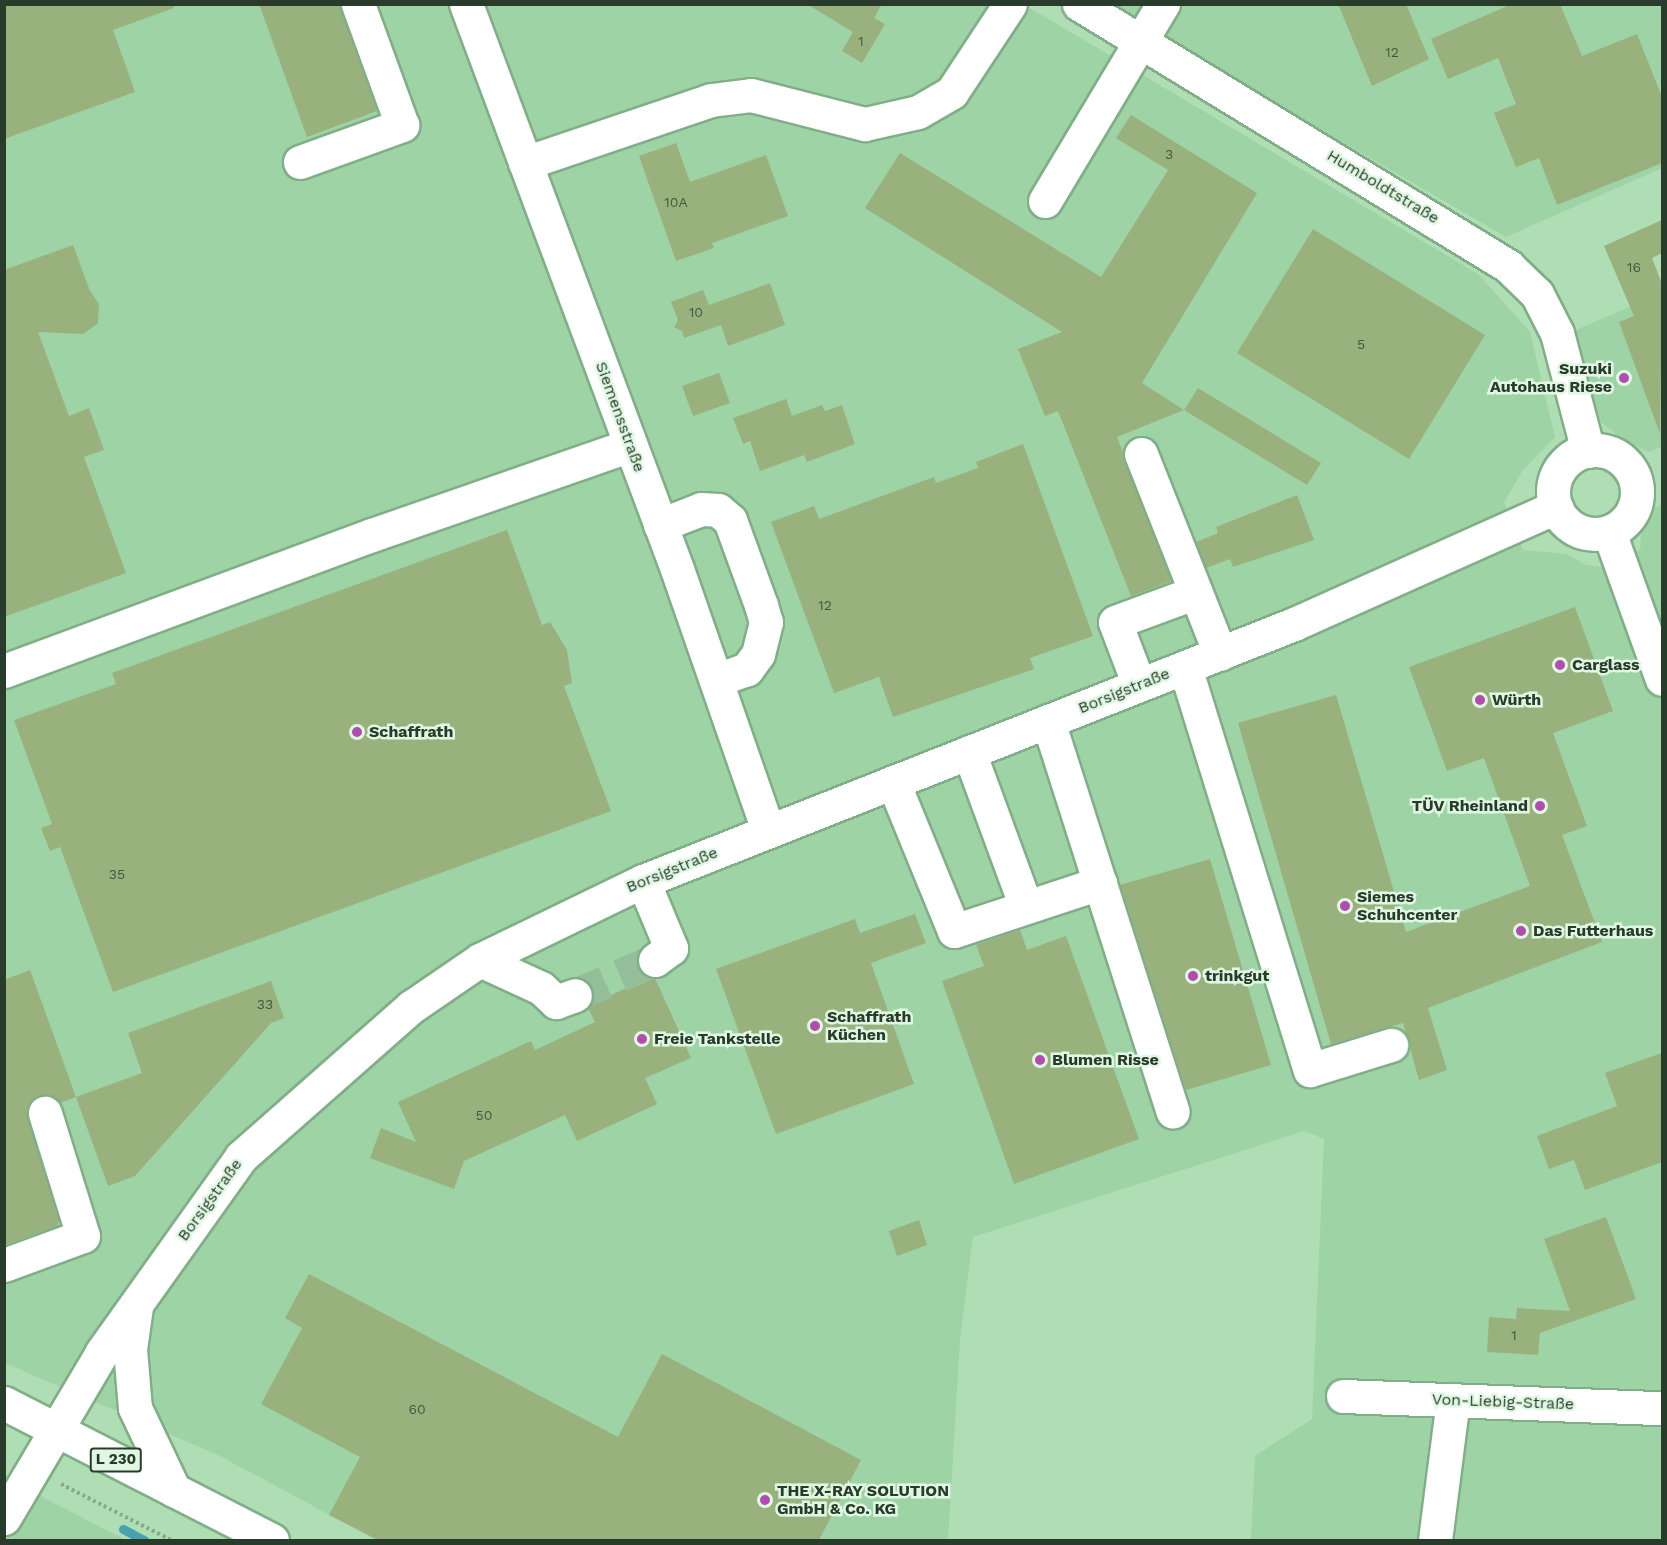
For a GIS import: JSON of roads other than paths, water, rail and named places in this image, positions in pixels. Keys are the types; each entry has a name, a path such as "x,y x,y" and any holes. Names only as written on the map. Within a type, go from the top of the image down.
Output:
{"street":[{"path":"300,162 402,125 358,4"},
{"name":"Siemensstraße","path":"466,4 660,525 768,831"},
{"path":"525,163 711,100 751,95 865,124 918,112 952,92 1010,4"},
{"name":"Humboldtstraße","path":"1079,4 1508,266 1537,294 1557,333 1588,451"},
{"path":"1045,201 1163,4"},
{"path":"4,671 338,547 630,445"},
{"path":"1588,451 1614,454 1633,473 1650,482 1631,514 1609,532 1590,533 1572,527 1556,507 1554,483 1559,471 1566,462 1588,451"},
{"path":"1141,454 1220,654"},
{"name":"Borsigstraße","path":"4,1518 102,1352 241,1157 411,1007 480,960 643,881 1220,654 1556,507"},
{"path":"660,525 701,509 718,510 730,520 757,594 766,622 758,654 747,669 716,680"},
{"path":"1609,532 1662,679"},
{"path":"1139,685 1115,622 1196,592"},
{"path":"1185,668 1310,1070 1391,1045"},
{"path":"1048,722 1173,1112"},
{"path":"969,752 1026,907"},
{"path":"892,782 954,931 1100,883"},
{"path":"643,881 655,944"},
{"path":"480,960 561,987"},
{"path":"4,1265 84,1236 45,1113"},
{"path":"137,1302 130,1349 135,1408 174,1490"},
{"name":"Von-Liebig-Straße","path":"1343,1396 1662,1408"},
{"path":"1435,1540 1453,1400"},
{"name":"L 230","path":"4,1403 272,1540"}],"waterway":[{"path":"123,1529 144,1540"}],"tunnel":[{"path":"575,995 655,960"}],"place":[{"name":"Suzuki Autohaus Riese","path":"1624,378"},
{"name":"Carglass","path":"1560,665"},
{"name":"Würth","path":"1480,700"},
{"name":"Schaffrath","path":"357,732"},
{"name":"TÜV Rheinland","path":"1540,806"},
{"name":"Siemes Schuhcenter","path":"1345,906"},
{"name":"Das Futterhaus","path":"1521,931"},
{"name":"trinkgut","path":"1193,976"},
{"name":"Schaffrath Küchen","path":"815,1026"},
{"name":"Freie Tankstelle","path":"642,1039"},
{"name":"Blumen Risse","path":"1040,1060"},
{"name":"THE X-RAY SOLUTION GmbH & Co. KG","path":"765,1500"}]}
